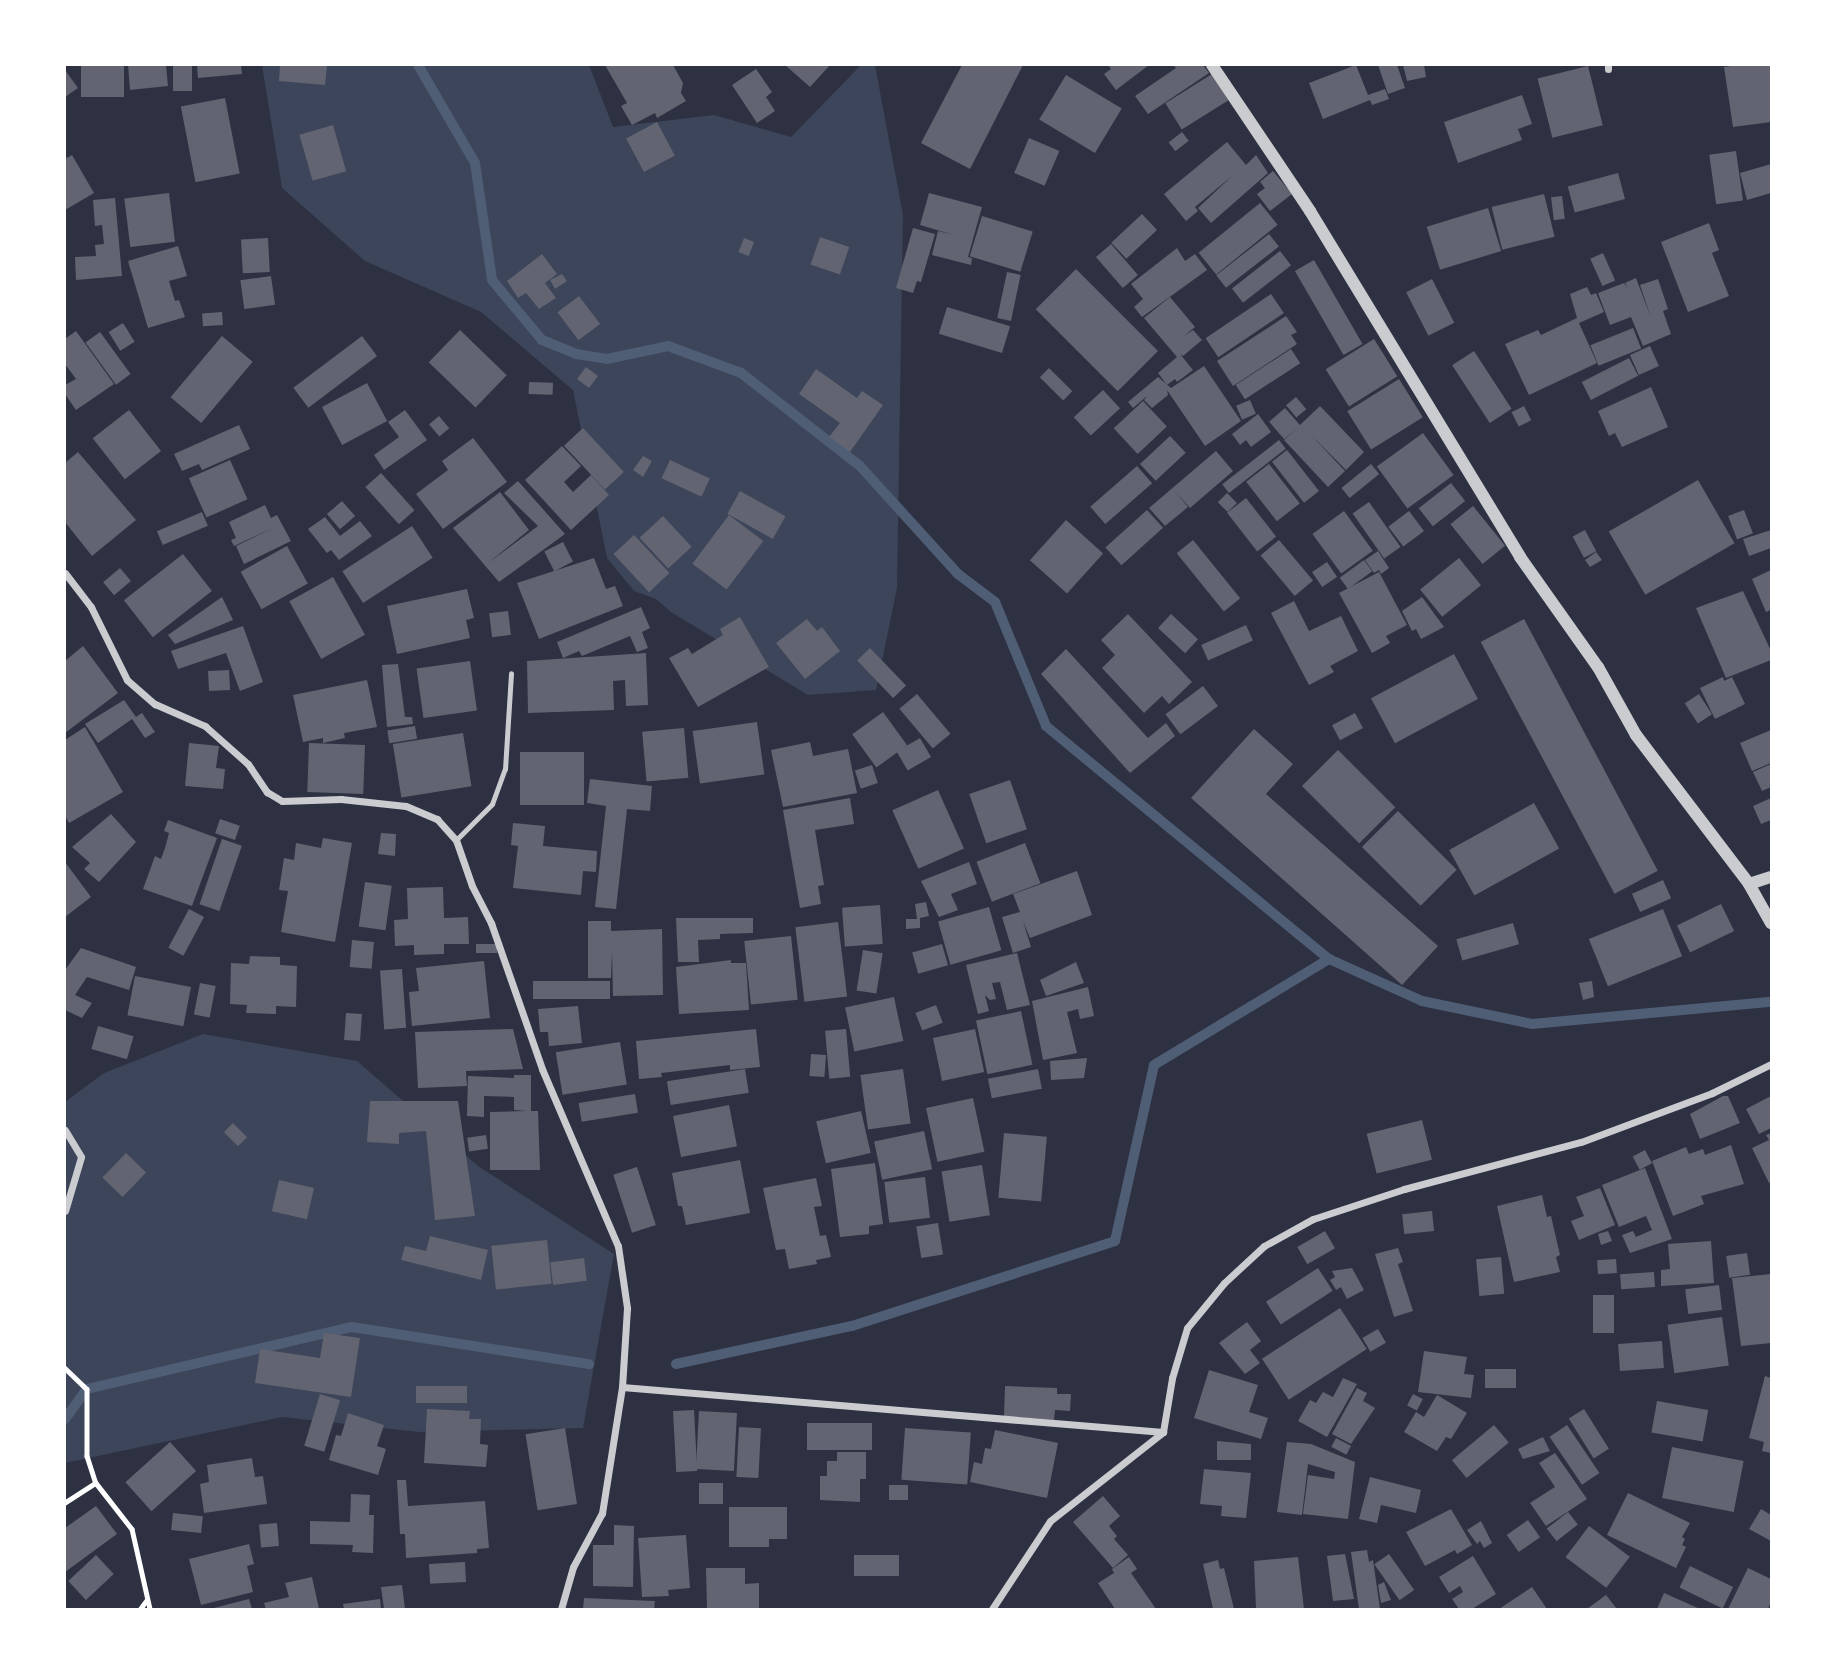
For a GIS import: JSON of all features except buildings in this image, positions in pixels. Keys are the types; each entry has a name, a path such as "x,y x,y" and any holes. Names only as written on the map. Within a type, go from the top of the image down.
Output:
{"street":[{"path":"1212,65 1310,211 1520,557 1598,667 1636,735 1748,884 1771,923"},
{"path":"65,573 91,607 127,680 155,704 205,726 248,764 267,792 282,801 341,799 406,806 437,819 456,841 472,886 495,934 542,1069 618,1247 626,1308 622,1387 602,1513 573,1567 561,1609"},
{"path":"1748,884 1771,877"},
{"path":"992,1609 1050,1521 1163,1432 1172,1378 1187,1328 1224,1283 1264,1247 1326,1215 1404,1189 1581,1142 1712,1093 1771,1064"},
{"path":"65,1130 81,1157 65,1211"},
{"path":"622,1387 1163,1432"}],"lane":[{"path":"456,841 492,804 505,769 510,673"}],"path":[{"path":"65,1368 88,1389 88,1456 96,1483 132,1528 146,1601 150,1609"},
{"path":"65,1503 96,1483"},
{"path":"139,1609 146,1601"}],"shaded area":[{"path":"262,65 589,65 613,127 714,115 791,137 861,65 875,65 903,215 897,588 876,690 808,695 671,612 656,599 634,591 607,558 573,390 481,312 365,261 282,188"},
{"path":"203,1034 357,1061 478,1166 614,1254 583,1428 419,1432 282,1417 65,1463 65,1102 104,1073"}],"waterway":[{"path":"418,65 475,163 492,280 542,340 576,354 607,359 668,346 741,373 860,466 958,574 995,602 1046,726 1329,959 1422,1001 1532,1024 1771,1002"},
{"path":"676,1364 852,1326 1115,1241 1154,1065 1329,959"},
{"path":"65,1419 87,1389 352,1327 589,1364"}]}
